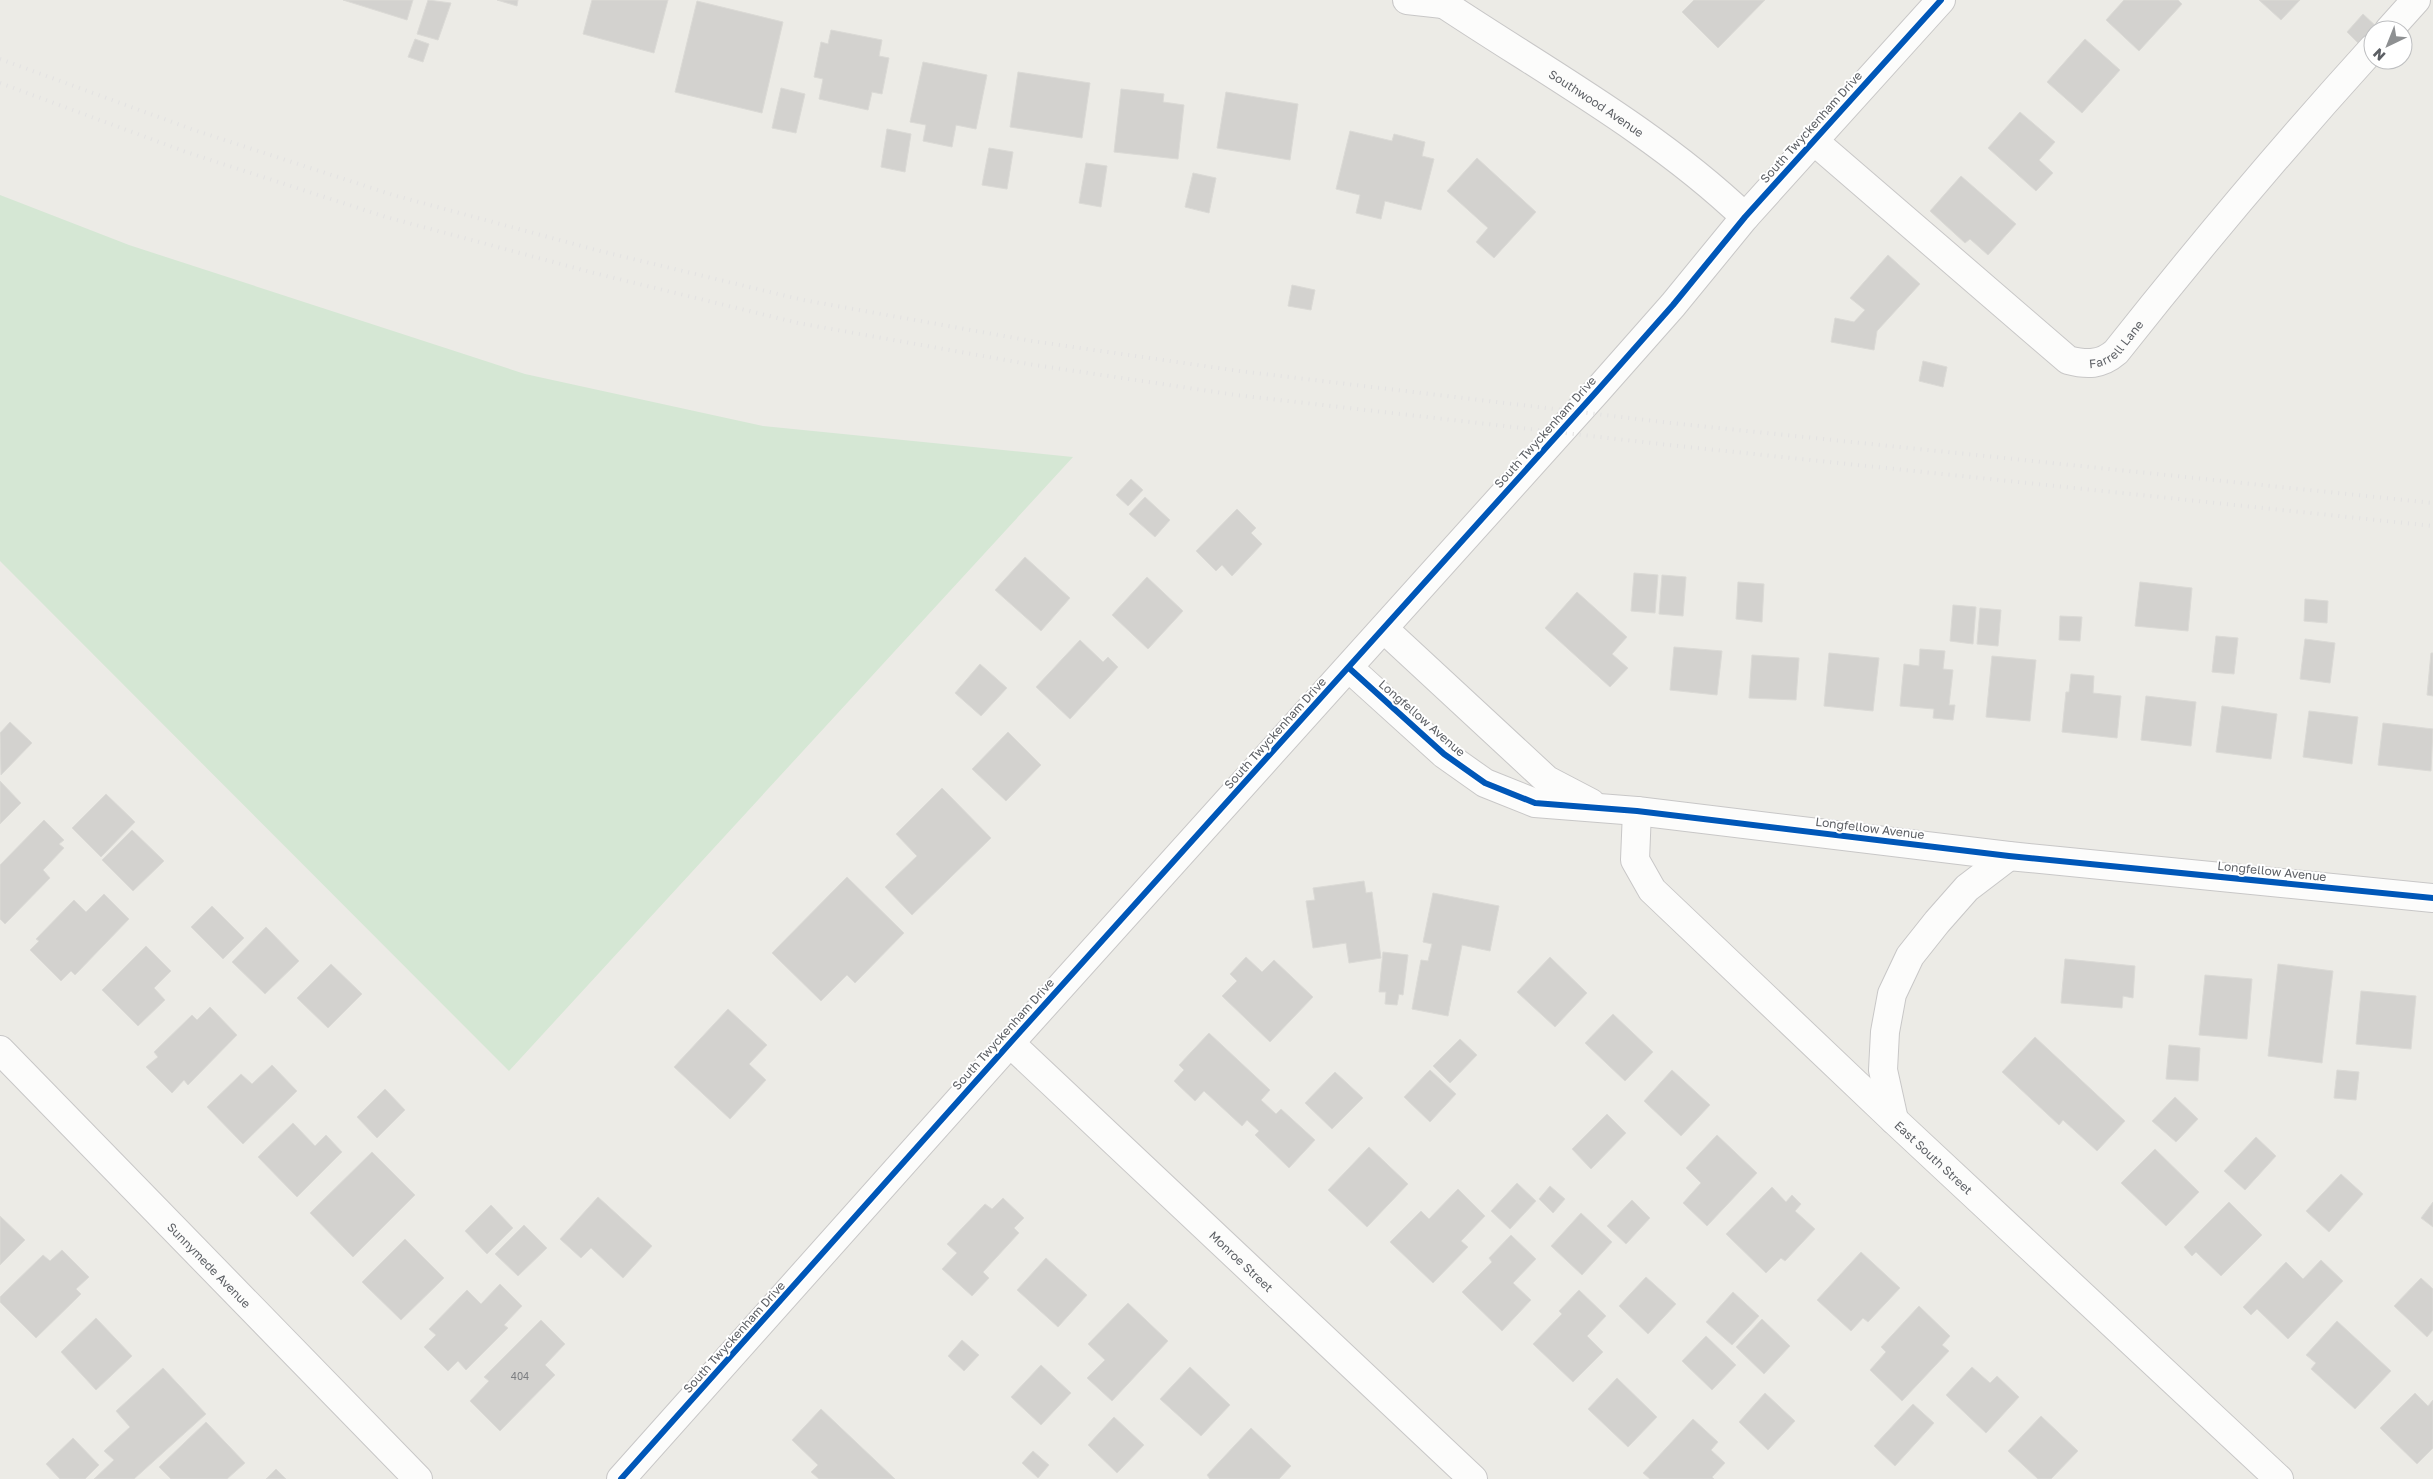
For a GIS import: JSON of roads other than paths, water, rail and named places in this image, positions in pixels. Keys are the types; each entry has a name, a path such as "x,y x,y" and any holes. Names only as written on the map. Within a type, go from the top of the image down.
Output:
{"street":[{"path":"1408,0 1441,2"},
{"name":"South Twyckenham Drive","path":"621,1479 1010,1043 1384,629 1673,305 1745,217 1941,0"},
{"path":"2398,20 2416,0"},
{"name":"Southwood Avenue","path":"1441,2 1534,61 1664,150 1703,178 1745,217"},
{"name":"Farrell Lane","path":"1814,141 2068,360 2087,365 2108,359 2116,352 2289,140 2363,59"},
{"name":"Longfellow Avenue","path":"1384,629 1547,780 1602,808"},
{"name":"Longfellow Avenue","path":"1349,668 1444,754 1485,783 1535,803 1637,811 2009,856 2433,898"},
{"name":"East South Street","path":"1637,811 1635,860 1652,890 1894,1120 2279,1479"},
{"path":"1894,1120 1884,1070 1885,1032 1892,994 1910,956 1937,922 1966,888 2009,856"},
{"name":"Monroe Street","path":"1010,1043 1473,1479"},
{"name":"Sunnymede Avenue","path":"0,1050 418,1479"}],"railway":[{"path":"0,59 194,130 393,195 600,251 803,300 1032,341 1239,371 1671,423 2433,503"},
{"path":"0,83 186,152 386,217 594,273 798,323 1028,364 1236,395 1669,445 2433,526"}]}
